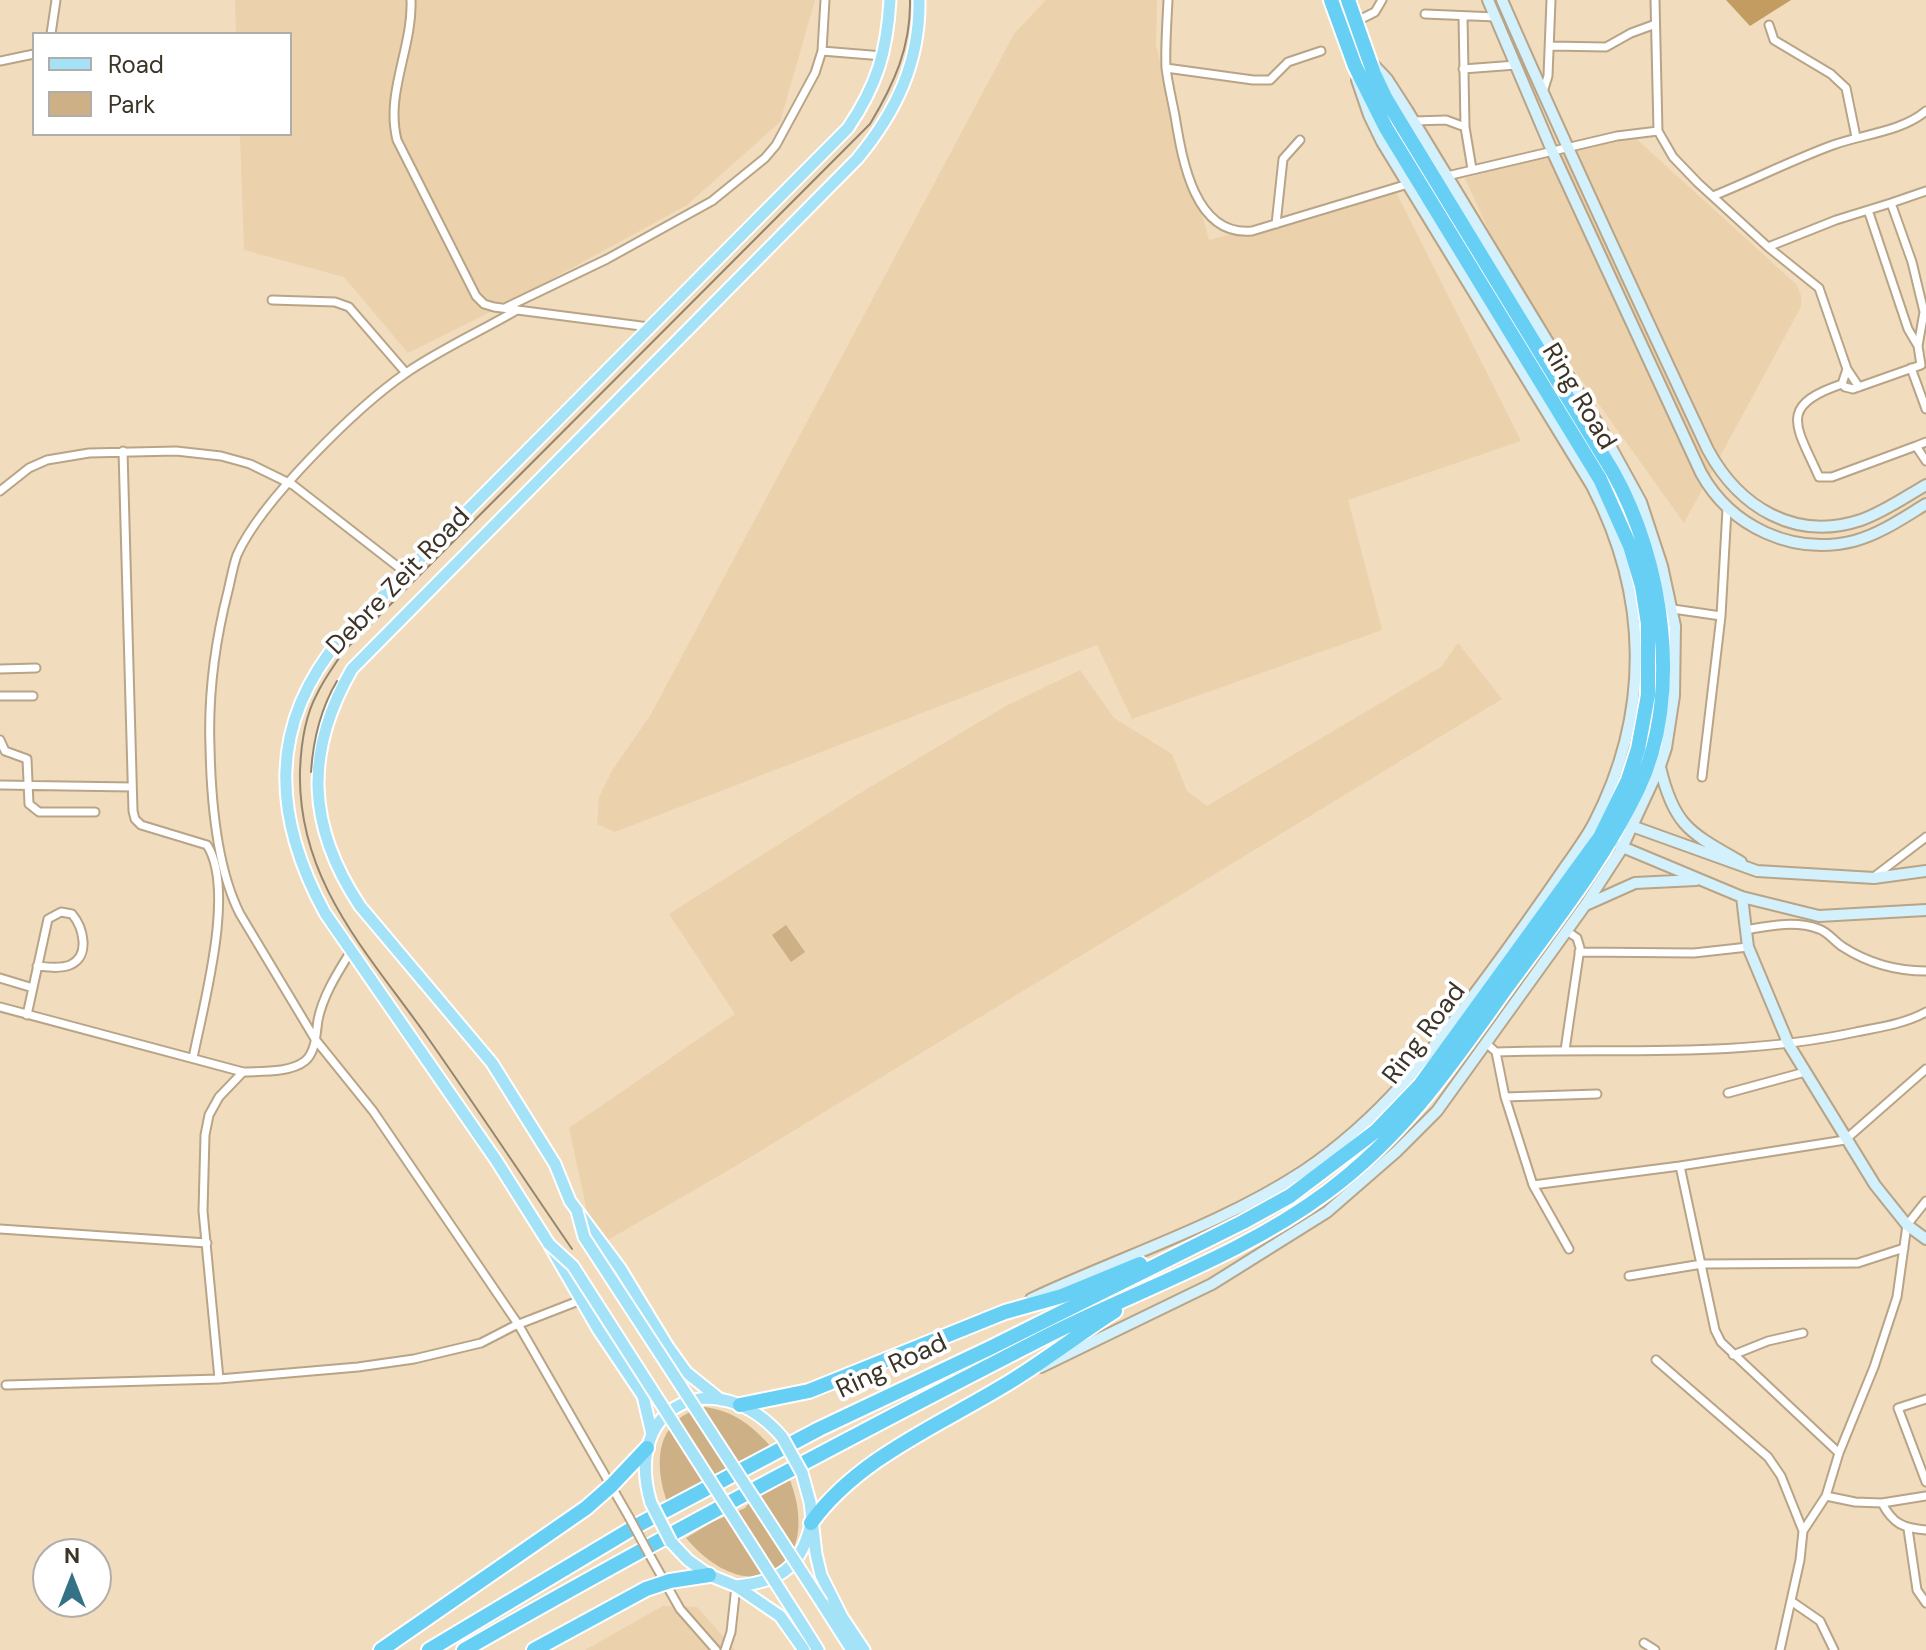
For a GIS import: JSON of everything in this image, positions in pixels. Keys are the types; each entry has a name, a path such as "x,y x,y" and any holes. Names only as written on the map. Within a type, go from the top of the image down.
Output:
{"highway":[{"name":"Ring Road","path":"464,1650 831,1447 1088,1315 1275,1226 1327,1192 1386,1143 1431,1093 1611,842 1640,785 1651,752 1661,696 1661,623 1644,542 1625,493 1613,472 1400,123 1374,74 1362,63 1331,0"},
{"name":"Ring Road","path":"1348,0 1362,63"},
{"name":"Ring Road","path":"429,1650 638,1525 819,1429 1197,1245 1290,1196 1376,1131 1420,1085 1611,842"},
{"path":"740,1405 809,1391 1005,1312 1062,1296 1175,1249 1197,1245"},
{"path":"811,1523 827,1501 860,1473 933,1425 1006,1385 1066,1342 1159,1283"},
{"path":"381,1650 556,1529 611,1486 649,1441"},
{"path":"534,1650 646,1589 665,1582 709,1575"}],"main road":[{"name":"Debre Zeit Road","path":"549,1244 496,1160 325,913 299,861 284,777 288,748 315,672 342,637 835,144 873,87 884,56 890,0"},
{"name":"Debre Zeit Road","path":"577,1211 555,1164 492,1063 360,906 339,872 323,831 317,799 326,720 352,669 382,637 857,159 890,116 906,79 919,29 919,0"},
{"path":"577,1211 620,1268 686,1372 721,1400"},
{"path":"577,1211 584,1237 852,1650"},
{"path":"549,1244 643,1396 649,1441 645,1470 651,1503 671,1542 688,1560 709,1575 736,1586 780,1616 804,1650"},
{"path":"549,1244 573,1266 818,1650"},
{"path":"649,1441 660,1421 677,1405 693,1398 740,1405 758,1414 782,1437 802,1473 810,1502 821,1575 842,1617 864,1650"},
{"path":"736,1586 767,1581 785,1573 806,1544 811,1523"}],"street":[{"path":"51,32 56,0"},
{"path":"411,0 393,117 397,140 476,296 484,304 505,308 649,327"},
{"path":"505,308 607,259 725,192 776,145 815,73 822,51 825,0"},
{"path":"1168,0 1166,68 1186,170 1203,206 1220,225 1236,231 1252,231 1408,184"},
{"path":"1355,22 1375,12 1382,0"},
{"path":"1488,0 1553,153 1701,473 1727,509 1760,532 1776,538 1826,544 1868,536 1926,504"},
{"path":"1502,0 1708,450 1732,487 1757,507 1783,520 1834,526 1870,516 1926,485"},
{"path":"1543,94 1548,76 1551,0"},
{"path":"1655,0 1653,25 1658,131 1673,157 1768,247 1819,288 1847,369 1859,387"},
{"path":"1425,14 1496,17"},
{"path":"1463,16 1465,127 1472,169"},
{"path":"1550,46 1606,47 1653,25"},
{"path":"1769,25 1774,40 1831,74 1846,88 1856,137"},
{"path":"822,51 884,56"},
{"path":"1166,68 1270,80 1284,64 1321,51"},
{"path":"0,61 32,54"},
{"path":"1005,1312 1250,1203 1308,1167 1375,1114 1409,1079 1521,931 1593,825 1623,755 1633,716 1637,675 1636,629 1627,578 1613,530 1592,486 1369,115 1360,92 1362,63 1387,79 1629,477 1651,529 1673,609 1676,645 1674,696 1666,748 1660,766 1621,822 1586,904 1437,1111 1396,1152 1327,1212 1212,1284 1006,1385"},
{"path":"1463,69 1516,65"},
{"path":"1713,196 1856,137 1900,125 1926,111"},
{"path":"1414,121 1446,120 1465,127"},
{"path":"1447,176 1639,131 1658,131"},
{"path":"1276,224 1283,159 1300,140"},
{"path":"1768,247 1836,220 1926,191"},
{"path":"1891,203 1912,262 1925,314 1918,346"},
{"path":"1842,384 1849,388 1859,387 1924,364 1908,329 1868,210"},
{"path":"272,300 335,302 349,307 406,373"},
{"path":"517,310 406,373 288,483 258,522 237,556 222,615 212,674 209,718 213,800 230,895 315,1039 373,1111 518,1324 680,1609 716,1650"},
{"path":"1911,368 1926,409"},
{"path":"1847,369 1842,384 1806,399 1797,414 1798,428 1819,477 1832,477 1926,442"},
{"path":"1916,446 1926,461"},
{"path":"123,451 133,811 141,825 207,845 213,855 220,908 193,1058"},
{"path":"0,491 29,468 47,460 89,453 176,451 221,456 250,464 288,483 406,573"},
{"path":"1702,777 1721,616 1727,509"},
{"path":"1673,609 1721,616"},
{"path":"0,669 36,668"},
{"path":"0,696 33,696"},
{"path":"0,740 5,751 27,759 29,804 39,812 95,812"},
{"path":"1660,766 1674,812 1690,831 1757,871"},
{"path":"0,785 132,787"},
{"path":"1621,822 1757,871 1874,878 1926,871"},
{"path":"1874,878 1926,837"},
{"path":"1611,842 1742,897 1819,916 1926,910"},
{"path":"1586,904 1635,883 1701,880"},
{"path":"220,908 230,895"},
{"path":"1742,897 1748,947 1789,1045 1875,1185 1907,1225 1926,1239"},
{"path":"27,1015 37,966 48,919 61,912 72,914 80,923 83,938 77,959 70,965 37,966"},
{"path":"1819,916 1820,929"},
{"path":"1745,930 1790,924 1820,929 1844,948 1865,959 1889,967 1926,971"},
{"path":"1565,1050 1579,952 1577,938 1567,931"},
{"path":"1579,952 1694,953 1748,947"},
{"path":"0,1007 243,1072 271,1071 302,1063 313,1050 319,1016 327,995 351,951"},
{"path":"0,978 33,988"},
{"path":"1496,1052 1673,1051 1789,1045 1905,1021 1926,1012"},
{"path":"1487,1044 1496,1052 1505,1097 1533,1185 1569,1249"},
{"path":"1533,1185 1845,1140 1926,1069"},
{"path":"219,1379 203,1185 205,1135 209,1115 219,1097 243,1072"},
{"path":"1728,1093 1805,1072"},
{"path":"1505,1097 1597,1094"},
{"path":"1680,1166 1715,1330 1733,1355 1839,1453"},
{"path":"1780,1650 1803,1531 1826,1496 1839,1453 1874,1367 1897,1297 1907,1225 1926,1201"},
{"path":"0,1229 207,1243"},
{"path":"1629,1276 1702,1264 1858,1263 1904,1248"},
{"path":"6,1385 219,1379 414,1359 481,1343 518,1324 581,1300"},
{"path":"1733,1355 1768,1341 1803,1333"},
{"path":"1656,1360 1768,1457 1781,1476 1803,1531"},
{"path":"1926,1399 1898,1408 1926,1482"},
{"path":"1826,1496 1882,1503 1926,1496"},
{"path":"1882,1503 1889,1517 1908,1529 1926,1530"},
{"path":"1908,1529 1917,1590 1926,1603"},
{"path":"725,1650 731,1632 736,1586"},
{"path":"1791,1601 1820,1621 1834,1650"},
{"path":"1644,1643 1655,1650"}],"shaded area":[{"path":"235,0 815,0 780,122 687,205 506,304 408,353 344,277 244,250 240,136 292,136 292,32 236,32"},
{"path":"1046,0 1157,0 1156,46 1209,240 1396,192 1521,441 1348,500 1382,630 1132,719 1097,645 615,832 597,824 599,797 613,769 650,716 1014,34"},
{"path":"1726,0 1791,0 1750,26"},
{"path":"1632,135 1797,285 1801,296 1801,307 1684,523 1573,368 1497,249 1465,178"},
{"path":"1458,643 1502,699 734,1167 601,1244 587,1211 569,1128 735,1014 669,914 857,795 1006,706 1080,670 1114,718 1172,754 1187,791 1207,806 1441,667"},
{"path":"663,1606 697,1607 735,1650 585,1650"}],"green space":[{"path":"786,925 805,952 791,962 772,935"},
{"path":"705,1407 725,1412 742,1421 772,1448 669,1507 661,1475 662,1446 676,1422 688,1413"},
{"path":"790,1480 798,1512 797,1538 789,1558 774,1571 756,1577 734,1573 710,1561 686,1538 712,1522 745,1508 754,1497"}],"tram line":[{"path":"572,1249 428,1038 360,945 323,881 310,847 302,810 300,770 307,721 320,688 343,652 870,124 899,65 908,34 910,0"},
{"path":"311,772 319,725 337,681"}]}
